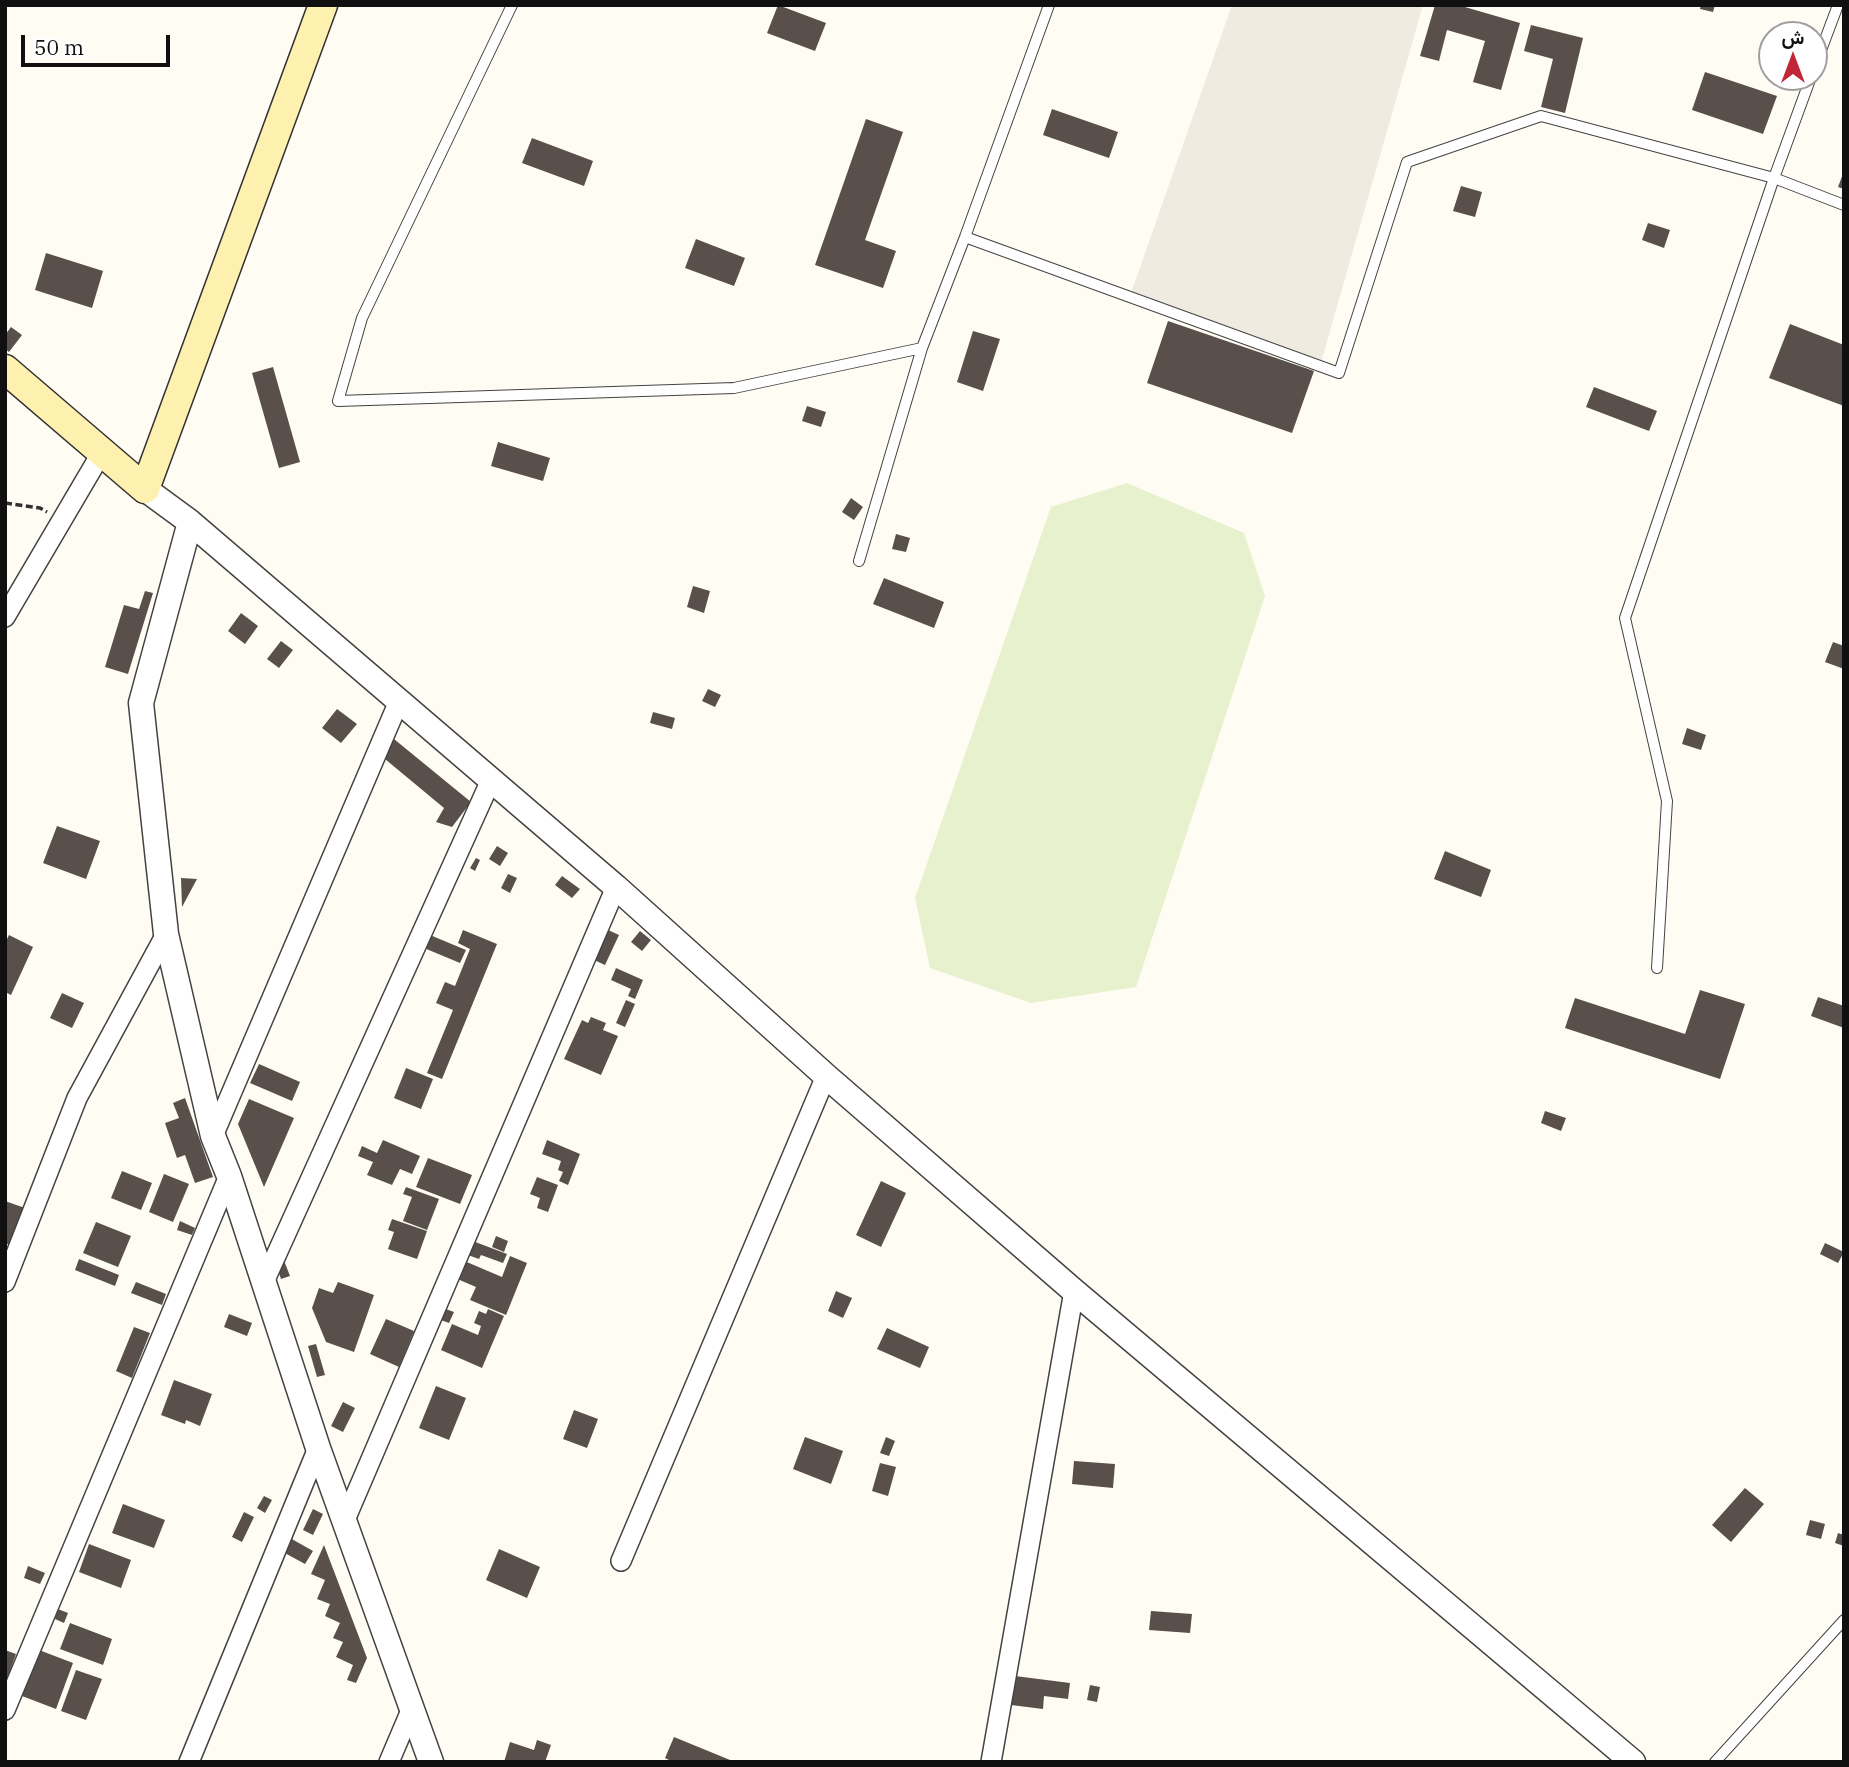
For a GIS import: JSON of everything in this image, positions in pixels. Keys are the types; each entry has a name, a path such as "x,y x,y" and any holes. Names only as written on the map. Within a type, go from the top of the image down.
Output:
{"main road":[{"path":"5,369 145,488 323,5"}],"street":[{"path":"5,617 102,452"},
{"path":"145,488 190,522 616,887 826,1076 1074,1291 1633,1762"},
{"path":"190,522 141,703 166,934 213,1136 229,1176 318,1448 431,1762"},
{"path":"213,1136 399,701"},
{"path":"264,1282 491,780"},
{"path":"345,1520 616,887"},
{"path":"5,1282 77,1098 166,934"},
{"path":"621,1561 826,1076"},
{"path":"5,1710 229,1176"},
{"path":"991,1762 1074,1291"},
{"path":"189,1762 318,1448"},
{"path":"389,1762 412,1708"}],"lane":[{"path":"512,5 362,318 338,401 734,388 922,348"},
{"path":"859,561 922,348 1048,5"},
{"path":"1828,32 1838,5"},
{"path":"1657,968 1667,801 1625,618 1806,91"},
{"path":"965,237 1339,373 1407,162 1541,116 1774,178 1844,205"},
{"path":"1715,1762 1844,1620"}],"path":[{"path":"5,503 40,508 62,520"}],"green space":[{"path":"1127,483 1244,533 1265,596 1136,987 1031,1003 930,968 915,898 1051,507"}],"shaded area":[{"path":"1232,5 1423,5 1320,366 1130,296"}],"building":[{"path":"778,5 826,23 815,51 767,33"},
{"path":"1435,5 1458,5 1520,23 1501,90 1473,82 1485,41 1447,30 1439,61 1420,56"},
{"path":"1701,5 1715,5 1713,12 1700,9"},
{"path":"1531,25 1583,38 1565,113 1541,107 1553,59 1524,51"},
{"path":"1705,72 1777,96 1763,134 1692,110"},
{"path":"1052,109 1118,132 1109,158 1043,135"},
{"path":"866,119 903,132 865,240 896,251 883,288 815,265"},
{"path":"532,138 593,161 584,186 522,163"},
{"path":"1844,171 1844,189 1838,187"},
{"path":"1461,186 1482,192 1475,217 1453,211"},
{"path":"1648,223 1670,230 1664,248 1642,240"},
{"path":"696,239 745,258 734,286 685,268"},
{"path":"46,253 103,271 92,308 35,290"},
{"path":"1168,321 1314,371 1292,433 1147,383"},
{"path":"1790,324 1844,345 1844,406 1769,378"},
{"path":"11,327 22,335 9,352 5,349 5,335"},
{"path":"973,331 1000,339 983,391 957,382"},
{"path":"273,367 300,462 279,468 252,373"},
{"path":"1594,387 1657,411 1649,431 1586,407"},
{"path":"807,406 826,412 821,427 802,421"},
{"path":"498,442 550,458 543,481 491,466"},
{"path":"851,498 863,507 854,520 842,512"},
{"path":"896,534 910,538 906,552 892,549"},
{"path":"884,578 944,602 934,628 873,604"},
{"path":"693,586 710,591 704,613 687,607"},
{"path":"145,591 153,593 128,674 105,667 124,605 139,609"},
{"path":"241,613 258,626 245,644 228,631"},
{"path":"281,641 293,650 279,668 267,659"},
{"path":"1833,642 1844,646 1844,669 1825,662"},
{"path":"708,689 721,695 715,707 702,701"},
{"path":"337,709 357,724 341,743 322,728"},
{"path":"653,712 675,718 672,729 650,723"},
{"path":"1687,728 1706,735 1701,750 1682,744"},
{"path":"394,739 471,802 452,827 436,822 444,808 385,759"},
{"path":"57,826 100,841 86,879 43,863"},
{"path":"497,846 508,853 500,866 489,859"},
{"path":"1445,851 1491,870 1481,897 1434,879"},
{"path":"476,858 480,860 475,871 470,868"},
{"path":"508,874 517,878 510,893 501,888"},
{"path":"562,876 580,889 572,898 555,885"},
{"path":"181,878 197,879 182,907"},
{"path":"606,929 619,935 605,965 592,959"},
{"path":"463,930 497,944 442,1079 427,1073 453,1010 436,1003 445,982 455,986 470,949 458,943"},
{"path":"640,931 651,940 642,951 631,942"},
{"path":"9,935 33,947 11,995 5,992 5,943"},
{"path":"430,935 466,950 460,963 424,948"},
{"path":"616,968 643,980 635,999 628,996 631,989 611,980"},
{"path":"1700,990 1745,1004 1720,1079 1565,1028 1575,998 1685,1034"},
{"path":"62,993 84,1003 72,1028 50,1018"},
{"path":"1818,997 1844,1006 1844,1028 1811,1016"},
{"path":"626,1000 635,1004 625,1027 616,1023"},
{"path":"591,1017 606,1023 603,1030 618,1036 601,1075 564,1059 582,1020 588,1023"},
{"path":"259,1064 300,1082 292,1101 250,1083"},
{"path":"406,1068 433,1079 421,1109 394,1098"},
{"path":"185,1098 213,1177 195,1183 185,1155 177,1158 165,1123 179,1118 173,1103"},
{"path":"249,1099 294,1118 264,1187 238,1124"},
{"path":"1545,1111 1566,1118 1561,1131 1541,1123"},
{"path":"383,1140 420,1156 412,1174 400,1169 392,1185 367,1175 373,1162 358,1156 362,1146 377,1153"},
{"path":"547,1140 580,1154 568,1185 559,1181 563,1172 558,1170 561,1161 542,1154"},
{"path":"428,1158 472,1175 460,1204 416,1187"},
{"path":"122,1171 152,1183 141,1210 111,1198"},
{"path":"164,1174 189,1184 173,1222 149,1212"},
{"path":"537,1177 558,1185 548,1212 537,1208 540,1198 530,1194"},
{"path":"881,1181 906,1193 881,1247 856,1235"},
{"path":"406,1187 439,1199 427,1230 403,1221 412,1197 403,1194"},
{"path":"5,1201 25,1208 10,1245 5,1243"},
{"path":"392,1219 427,1231 417,1259 388,1249 394,1232 388,1230"},
{"path":"180,1221 195,1228 192,1235 177,1230"},
{"path":"96,1222 131,1236 118,1267 83,1253"},
{"path":"496,1236 508,1241 504,1252 492,1247"},
{"path":"470,1240 507,1254 503,1263 481,1255 479,1259 465,1254"},
{"path":"1825,1243 1844,1252 1838,1263 1820,1254"},
{"path":"510,1256 527,1263 506,1315 470,1300 476,1287 455,1278 462,1260 502,1277"},
{"path":"283,1258 290,1276 281,1279 275,1261"},
{"path":"79,1259 119,1275 115,1286 75,1270"},
{"path":"136,1282 166,1294 162,1305 131,1293"},
{"path":"338,1282 374,1295 354,1352 326,1342 312,1308 319,1288 333,1293"},
{"path":"836,1291 852,1298 843,1318 828,1311"},
{"path":"443,1308 454,1312 449,1323 438,1319"},
{"path":"488,1309 504,1316 482,1368 441,1350 452,1324 478,1335 481,1326 474,1323 479,1311 486,1314"},
{"path":"229,1314 252,1323 247,1336 224,1327"},
{"path":"386,1319 414,1331 399,1367 370,1354"},
{"path":"134,1327 150,1333 132,1378 116,1371"},
{"path":"887,1328 929,1347 920,1368 877,1349"},
{"path":"316,1344 325,1375 317,1377 308,1346"},
{"path":"174,1380 212,1394 200,1426 186,1420 185,1424 161,1415"},
{"path":"436,1386 466,1398 449,1440 419,1428"},
{"path":"343,1402 355,1408 343,1432 331,1426"},
{"path":"574,1410 598,1419 587,1448 563,1439"},
{"path":"805,1437 843,1451 831,1484 793,1469"},
{"path":"886,1437 895,1441 889,1456 880,1453"},
{"path":"1074,1461 1115,1464 1113,1488 1072,1484"},
{"path":"880,1463 896,1467 888,1496 872,1491"},
{"path":"1745,1488 1764,1504 1731,1542 1712,1525"},
{"path":"264,1496 272,1500 265,1513 257,1508"},
{"path":"123,1504 165,1520 154,1548 112,1533"},
{"path":"313,1509 323,1514 313,1535 303,1530"},
{"path":"244,1512 254,1517 242,1542 232,1537"},
{"path":"1810,1520 1825,1524 1821,1539 1806,1535"},
{"path":"1838,1533 1844,1535 1844,1546 1835,1543"},
{"path":"290,1538 313,1551 305,1564 283,1552"},
{"path":"89,1544 131,1560 121,1588 79,1572"},
{"path":"324,1545 367,1658 356,1683 347,1680 353,1665 336,1657 343,1642 333,1638 340,1623 325,1616 330,1604 317,1599 325,1580 311,1574"},
{"path":"499,1549 540,1567 527,1598 486,1580"},
{"path":"28,1566 45,1573 40,1584 24,1578"},
{"path":"58,1609 68,1613 64,1623 55,1619"},
{"path":"1151,1611 1192,1614 1190,1633 1149,1630"},
{"path":"70,1623 112,1639 103,1665 60,1649"},
{"path":"5,1650 16,1654 6,1682 5,1682"},
{"path":"39,1650 73,1663 56,1709 22,1696"},
{"path":"76,1670 102,1679 86,1720 61,1711"},
{"path":"1015,1676 1070,1683 1068,1699 1044,1696 1043,1709 1011,1705"},
{"path":"1090,1685 1100,1687 1097,1702 1087,1700"},
{"path":"674,1737 735,1762 673,1762 665,1758"},
{"path":"537,1740 551,1745 545,1762 504,1762 510,1742 534,1750"}]}
